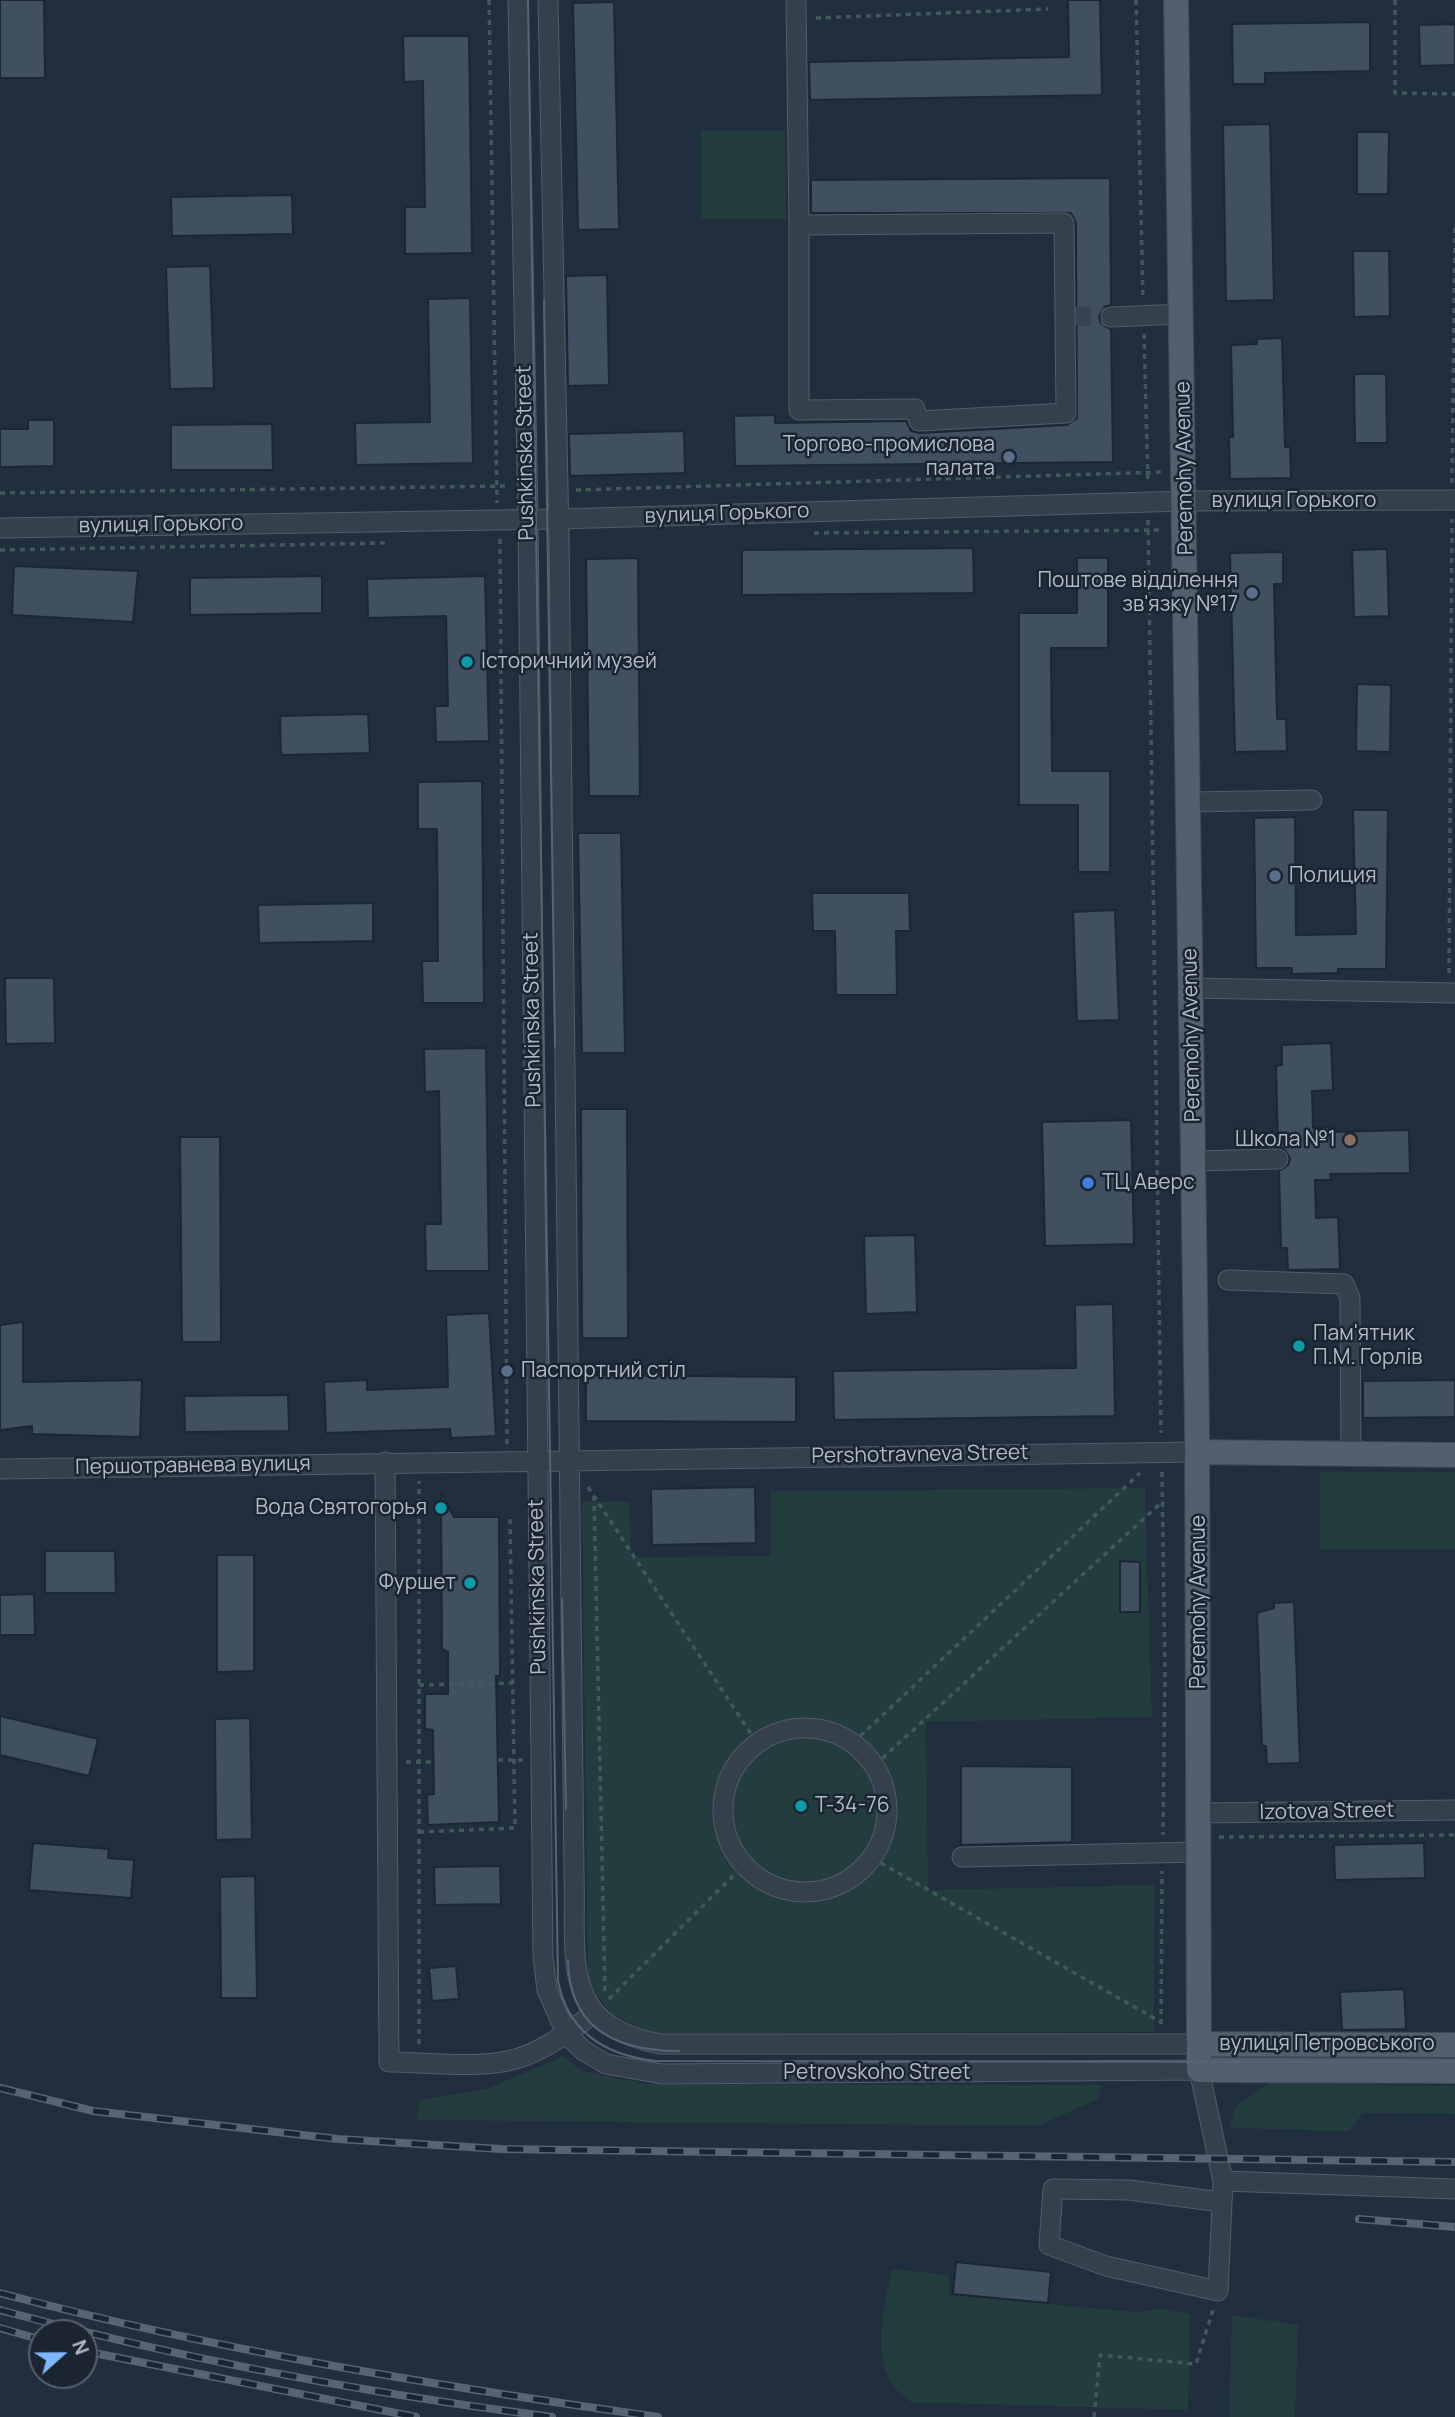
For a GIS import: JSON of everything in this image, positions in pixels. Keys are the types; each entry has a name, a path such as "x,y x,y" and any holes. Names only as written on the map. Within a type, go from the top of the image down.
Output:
{"main road":[{"name":"Peremohy Avenue","path":"1176,0 1186,501 1194,1161 1199,2070"},
{"name":"Pershotravneva Street","path":"1197,1452 1455,1455"},
{"name":"вулиця Петровського","path":"1199,2043 1455,2045"},
{"name":"вулиця Петровського","path":"1199,2070 1455,2071"}],"street":[{"name":"Pushkinska Street","path":"519,0 528,518 543,1956 547,1990 567,2035"},
{"name":"Pushkinska Street","path":"548,0 559,491 577,1971 580,1987 593,2014"},
{"path":"796,9 799,410 915,409 919,421 1066,413 1068,317 1064,223 799,225"},
{"path":"1111,317 1182,314"},
{"name":"вулиця Горького","path":"0,528 559,519 1186,501 1453,500"},
{"path":"1189,802 1312,800"},
{"path":"1192,988 1452,993"},
{"path":"1194,1161 1278,1159"},
{"path":"1228,1280 1344,1284 1350,1298 1352,1455"},
{"name":"Pershotravneva Street","path":"385,1462 1197,1452"},
{"path":"385,1462 389,2062 497,2063 529,2054 567,2035 593,2014"},
{"name":"Першотравнева вулиця","path":"0,1469 385,1462"},
{"path":"805,1727 836,1733 853,1743 875,1765 888,1802 884,1832 872,1858 845,1882 810,1892 774,1886 744,1865 733,1849 723,1811 732,1772 757,1742 775,1733 805,1727"},
{"name":"Izotova Street","path":"1199,1813 1455,1810"},
{"path":"962,1857 1163,1853 1199,1845"},
{"name":"Petrovskoho Street","path":"593,2014 615,2030 660,2044 1199,2043"},
{"name":"Petrovskoho Street","path":"567,2035 584,2051 606,2064 662,2074 1199,2070"},
{"path":"1199,2070 1223,2180 1219,2291 1106,2266 1049,2245 1053,2189 1129,2190 1221,2202"},
{"path":"1223,2180 1455,2189"}],"path":[{"path":"488,0 498,519 507,1461"},
{"path":"1136,0 1148,502 1163,1501 1160,2044"},
{"path":"1395,0 1395,93 1455,94"},
{"path":"796,9 1048,9"},
{"path":"1452,993 1455,226"},
{"path":"559,491 1185,471"},
{"path":"0,493 497,485 527,489"},
{"path":"853,1743 1161,1452"},
{"path":"570,1459 757,1742"},
{"path":"419,1461 419,2062"},
{"path":"594,1496 606,2002 744,1865"},
{"path":"875,1765 1163,1501"},
{"path":"419,1832 515,1828 510,1517"},
{"path":"419,1685 513,1683"},
{"path":"387,1762 433,1762"},
{"path":"1199,1845 1455,1835"},
{"path":"872,1858 1199,2043"},
{"path":"1094,2417 1100,2355 1196,2364 1219,2291"}],"green space":[{"path":"701,130 785,130 786,219 701,219"},
{"path":"1320,1472 1455,1472 1455,1550 1320,1550"},
{"path":"1145,1488 1152,1717 926,1722 928,1890 1154,1885 1154,2032 649,2033 612,2014 588,1984 582,1502 630,1502 631,1557 771,1556 771,1491"},
{"path":"563,2056 582,2071 646,2084 1102,2085 1098,2099 1038,2126 416,2120 420,2100 487,2089"},
{"path":"1269,2083 1455,2086 1455,2114 1363,2113 1349,2131 1230,2128 1235,2107"},
{"path":"891,2269 949,2275 950,2295 1136,2312 1160,2309 1190,2314 1188,2410 911,2402 897,2390 887,2375 883,2359 882,2324"},
{"path":"1232,2315 1298,2325 1295,2417 1229,2417"}],"building":[{"path":"0,0 44,0 45,78 0,78"},
{"path":"1068,0 1100,0 1102,95 810,100 809,62 1069,57"},
{"path":"614,2 619,229 578,230 573,3"},
{"path":"1370,22 1370,71 1265,73 1265,84 1233,84 1232,24"},
{"path":"1455,24 1455,65 1420,66 1419,25"},
{"path":"403,36 469,36 472,253 405,254 405,207 425,207 423,81 404,82"},
{"path":"1270,124 1274,300 1226,301 1223,125"},
{"path":"1357,132 1389,132 1388,194 1357,194"},
{"path":"1110,178 1111,305 1104,307 1099,317 1101,324 1111,329 1113,462 735,466 734,416 775,415 775,423 906,421 911,431 920,433 1067,425 1077,418 1076,223 1071,213 811,213 811,180"},
{"path":"292,195 293,234 172,236 171,197"},
{"path":"1353,251 1389,251 1390,316 1354,317"},
{"path":"210,266 214,388 170,389 166,267"},
{"path":"607,275 609,385 568,386 566,276"},
{"path":"470,298 473,463 356,465 355,423 430,422 428,299"},
{"path":"1282,338 1285,447 1290,447 1291,478 1230,479 1229,437 1233,437 1231,345 1257,344 1257,339"},
{"path":"1354,374 1386,374 1387,443 1355,443"},
{"path":"28,420 54,420 54,466 0,467 0,429 28,429"},
{"path":"272,424 273,470 171,470 171,425"},
{"path":"684,431 685,473 570,476 569,434"},
{"path":"973,548 974,593 742,595 742,550"},
{"path":"1387,549 1389,616 1354,617 1352,550"},
{"path":"1283,552 1283,584 1274,584 1277,719 1286,719 1287,751 1235,752 1230,553"},
{"path":"638,558 640,796 589,796 586,559"},
{"path":"1077,558 1108,558 1108,648 1051,648 1052,771 1110,771 1110,872 1078,872 1078,805 1019,805 1019,613 1077,613"},
{"path":"14,566 138,571 133,622 12,615"},
{"path":"322,576 322,613 190,615 190,578"},
{"name":"Історичний музей","path":"485,576 489,741 436,742 435,706 448,706 446,616 368,618 367,579"},
{"path":"1357,684 1391,685 1390,752 1356,751"},
{"path":"368,714 370,753 281,755 280,716"},
{"path":"482,781 484,1003 423,1003 422,961 438,961 437,829 418,829 418,782"},
{"path":"1353,810 1388,810 1386,969 1338,969 1338,973 1292,974 1292,968 1256,968 1254,818 1295,817 1296,935 1356,934"},
{"path":"578,833 621,833 625,1053 582,1053"},
{"path":"812,893 909,893 910,931 896,931 897,995 836,995 835,931 813,931"},
{"path":"373,903 373,941 259,943 258,905"},
{"path":"1115,910 1119,1020 1077,1021 1073,912"},
{"path":"5,978 54,978 55,1043 6,1044"},
{"path":"1331,1043 1333,1090 1312,1091 1313,1128 1329,1127 1329,1132 1409,1130 1410,1173 1330,1174 1331,1180 1315,1180 1316,1218 1338,1217 1340,1269 1288,1270 1287,1248 1281,1248 1279,1171 1288,1165 1290,1158 1284,1149 1278,1147 1276,1066 1282,1065 1282,1045"},
{"path":"486,1048 489,1271 426,1271 425,1224 441,1224 439,1091 425,1092 424,1049"},
{"path":"581,1109 627,1109 628,1338 582,1338"},
{"name":"ТЦ Аверс","path":"1131,1120 1134,1244 1045,1246 1042,1122"},
{"path":"180,1137 220,1137 221,1342 182,1342"},
{"path":"915,1235 917,1312 866,1314 864,1236"},
{"path":"1113,1304 1115,1416 834,1420 833,1371 1076,1368 1075,1305"},
{"path":"489,1313 496,1436 451,1438 450,1429 326,1433 324,1382 367,1380 367,1390 448,1387 446,1315"},
{"path":"23,1322 23,1382 142,1380 140,1437 32,1434 32,1426 0,1430 0,1325"},
{"path":"586,1375 796,1377 796,1422 586,1421"},
{"path":"1455,1380 1455,1417 1363,1418 1363,1381"},
{"path":"288,1395 289,1431 185,1432 184,1396"},
{"path":"755,1487 756,1543 652,1545 651,1489"},
{"path":"441,1493 454,1517 499,1517 500,1676 496,1676 499,1822 428,1825 427,1795 434,1794 433,1730 425,1729 425,1694 448,1694 448,1652 442,1649"},
{"path":"45,1551 115,1551 116,1593 45,1593"},
{"path":"217,1555 254,1555 254,1671 217,1672"},
{"path":"1120,1561 1140,1562 1140,1612 1120,1612"},
{"path":"34,1594 35,1635 0,1635 0,1595"},
{"path":"1294,1602 1300,1763 1267,1764 1266,1746 1262,1746 1257,1613 1274,1608 1274,1603"},
{"path":"0,1716 98,1739 89,1776 0,1755"},
{"path":"250,1718 252,1839 216,1840 215,1719"},
{"path":"961,1766 1072,1767 1072,1842 961,1845"},
{"path":"33,1843 109,1849 108,1858 134,1860 131,1898 29,1890"},
{"path":"1424,1843 1425,1878 1335,1880 1334,1845"},
{"path":"500,1866 501,1904 435,1905 434,1867"},
{"path":"255,1876 257,1998 221,1998 220,1877"},
{"path":"456,1966 459,1999 432,2001 429,1968"},
{"path":"1404,1989 1406,2029 1342,2030 1340,1992"},
{"path":"956,2262 1051,2272 1048,2303 953,2294"}],"tunnel":[{"path":"1072,316 1111,317"}],"tram line":[{"path":"528,0 558,1981 570,2015 580,2028 605,2047 655,2061 1455,2062"},
{"path":"544,301 555,1046"},
{"path":"562,1599 566,1809"},
{"path":"568,1960 570,1983 577,2003 587,2019 600,2031 635,2046 679,2051"}],"railway":[{"path":"0,2088 93,2111 338,2139 501,2149 1455,2162"},
{"path":"1359,2219 1455,2227"},
{"path":"0,2293 163,2332 327,2365 658,2417"},
{"path":"0,2310 136,2344 274,2373 552,2417"},
{"path":"0,2328 28,2336"},
{"path":"98,2354 416,2417"}],"place":[{"name":"Торгово-промислова палата","path":"1009,457"},
{"name":"Поштове відділення зв'язку №17","path":"1252,593"},
{"name":"Історичний музей","path":"467,662"},
{"name":"Полиция","path":"1275,876"},
{"name":"Школа №1","path":"1350,1140"},
{"name":"ТЦ Аверс","path":"1088,1183"},
{"name":"Пам'ятник П.М. Горлів","path":"1299,1346"},
{"name":"Паспортний стіл","path":"507,1371"},
{"name":"Вода Святогорья","path":"441,1508"},
{"name":"Фуршет","path":"470,1583"},
{"name":"Т-34-76","path":"801,1806"}]}
